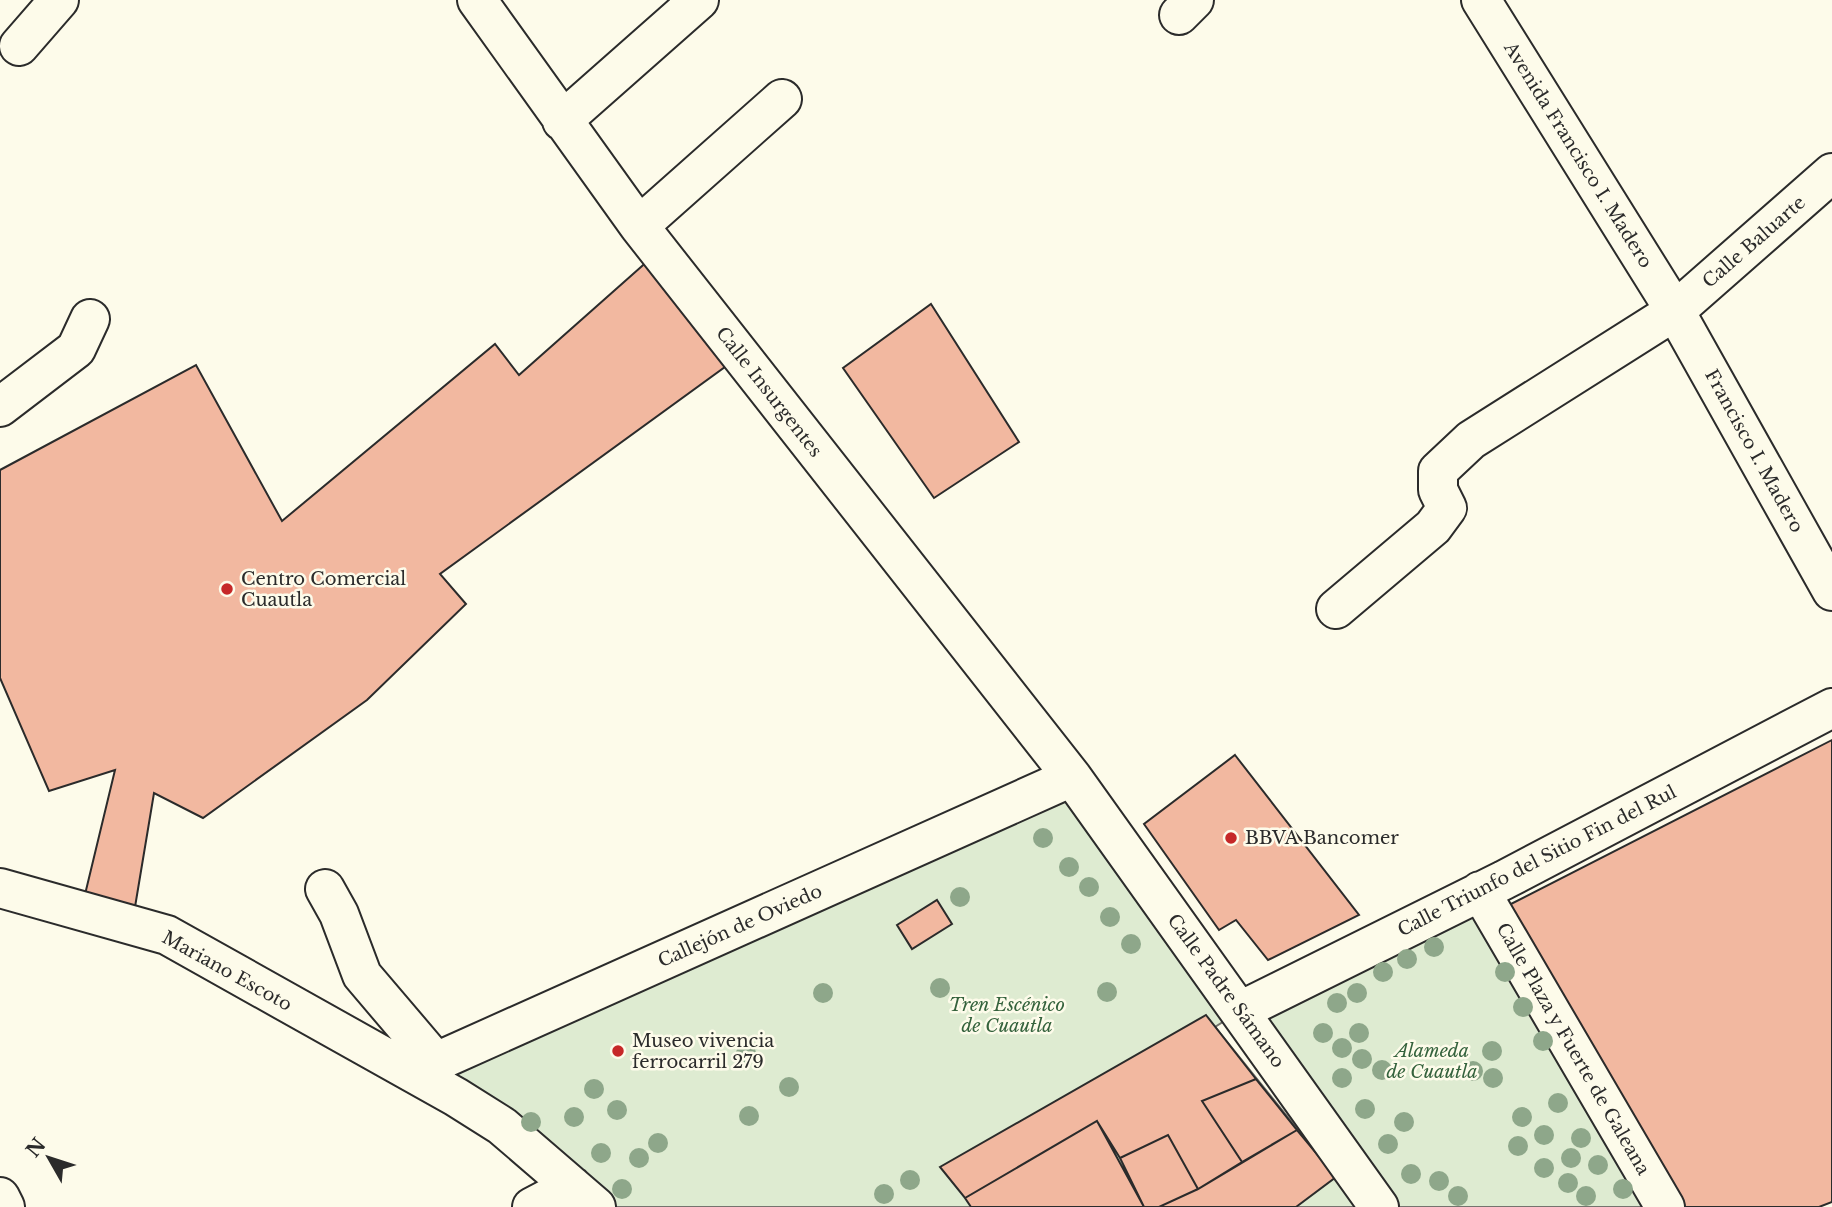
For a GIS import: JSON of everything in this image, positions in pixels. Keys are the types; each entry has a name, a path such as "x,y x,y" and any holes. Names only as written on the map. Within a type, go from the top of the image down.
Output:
{"street":[{"path":"19,46 59,0"},
{"name":"Calle Insurgentes","path":"477,0 639,226 1072,777"},
{"path":"562,121 699,0"},
{"name":"Avenida Francisco I. Madero","path":"1481,0 1675,311"},
{"path":"639,226 782,99"},
{"name":"Calle Baluarte","path":"1336,609 1433,527 1447,508 1438,490 1438,471 1471,440 1675,311 1832,173"},
{"name":"Francisco I. Madero","path":"1675,311 1832,591"},
{"path":"0,407 76,349 90,319"},
{"name":"Calle Triunfo del Sitio Fin del Rul","path":"1240,1011 1480,891 1832,708"},
{"name":"Calle Padre Sámano","path":"1072,777 1379,1207"},
{"name":"Callejón de Oviedo","path":"420,1064 1072,777"},
{"name":"Mariano Escoto","path":"0,888 167,934 349,1038 420,1064"},
{"path":"325,889 339,914 362,975 420,1064 502,1126 584,1196"},
{"name":"Calle Plaza y Fuerte de Galeana","path":"1480,891 1665,1207"},
{"path":"532,1207 584,1196"},
{"path":"0,1197 5,1207"}],"green space":[{"name":"Tren Escénico de Cuautla","path":"1072,777 1235,1003 1480,891 1665,1207 531,1207 571,1186 436,1062","holes":["1240,1011 1336,1177 1215,1027"]}],"building":[{"name":"Centro Comercial Cuautla","path":"659,251 740,356 440,574 466,604 367,700 203,818 154,793 132,925 81,911 115,770 49,791 0,678 0,470 196,365 282,521 495,344 519,375"},
{"path":"931,304 1019,442 934,498 843,368"},
{"path":"1832,740 1832,1202 1819,1207 1676,1207 1503,908"},
{"path":"1235,755 1359,915 1268,960 1236,920 1219,930 1144,824"},
{"path":"937,900 952,924 912,949 897,925"},
{"path":"1206,1015 1256,1079 1202,1101 1242,1162 1198,1189 1168,1135 1120,1158 1097,1121 965,1198 940,1167"},
{"path":"1256,1079 1297,1130 1242,1162 1202,1101"},
{"path":"1097,1121 1144,1207 971,1207 965,1198"},
{"path":"1297,1130 1336,1177 1296,1207 1159,1207 1198,1189"},
{"path":"1168,1135 1198,1189 1159,1207 1144,1207 1120,1158"}],"place":[{"name":"Centro Comercial Cuautla","path":"227,589"},
{"name":"BBVA Bancomer","path":"1231,838"},
{"name":"Museo vivencia ferrocarril 279","path":"618,1051"}],"park label":[{"name":"Alameda de Cuautla","path":"1432,1061"}]}
